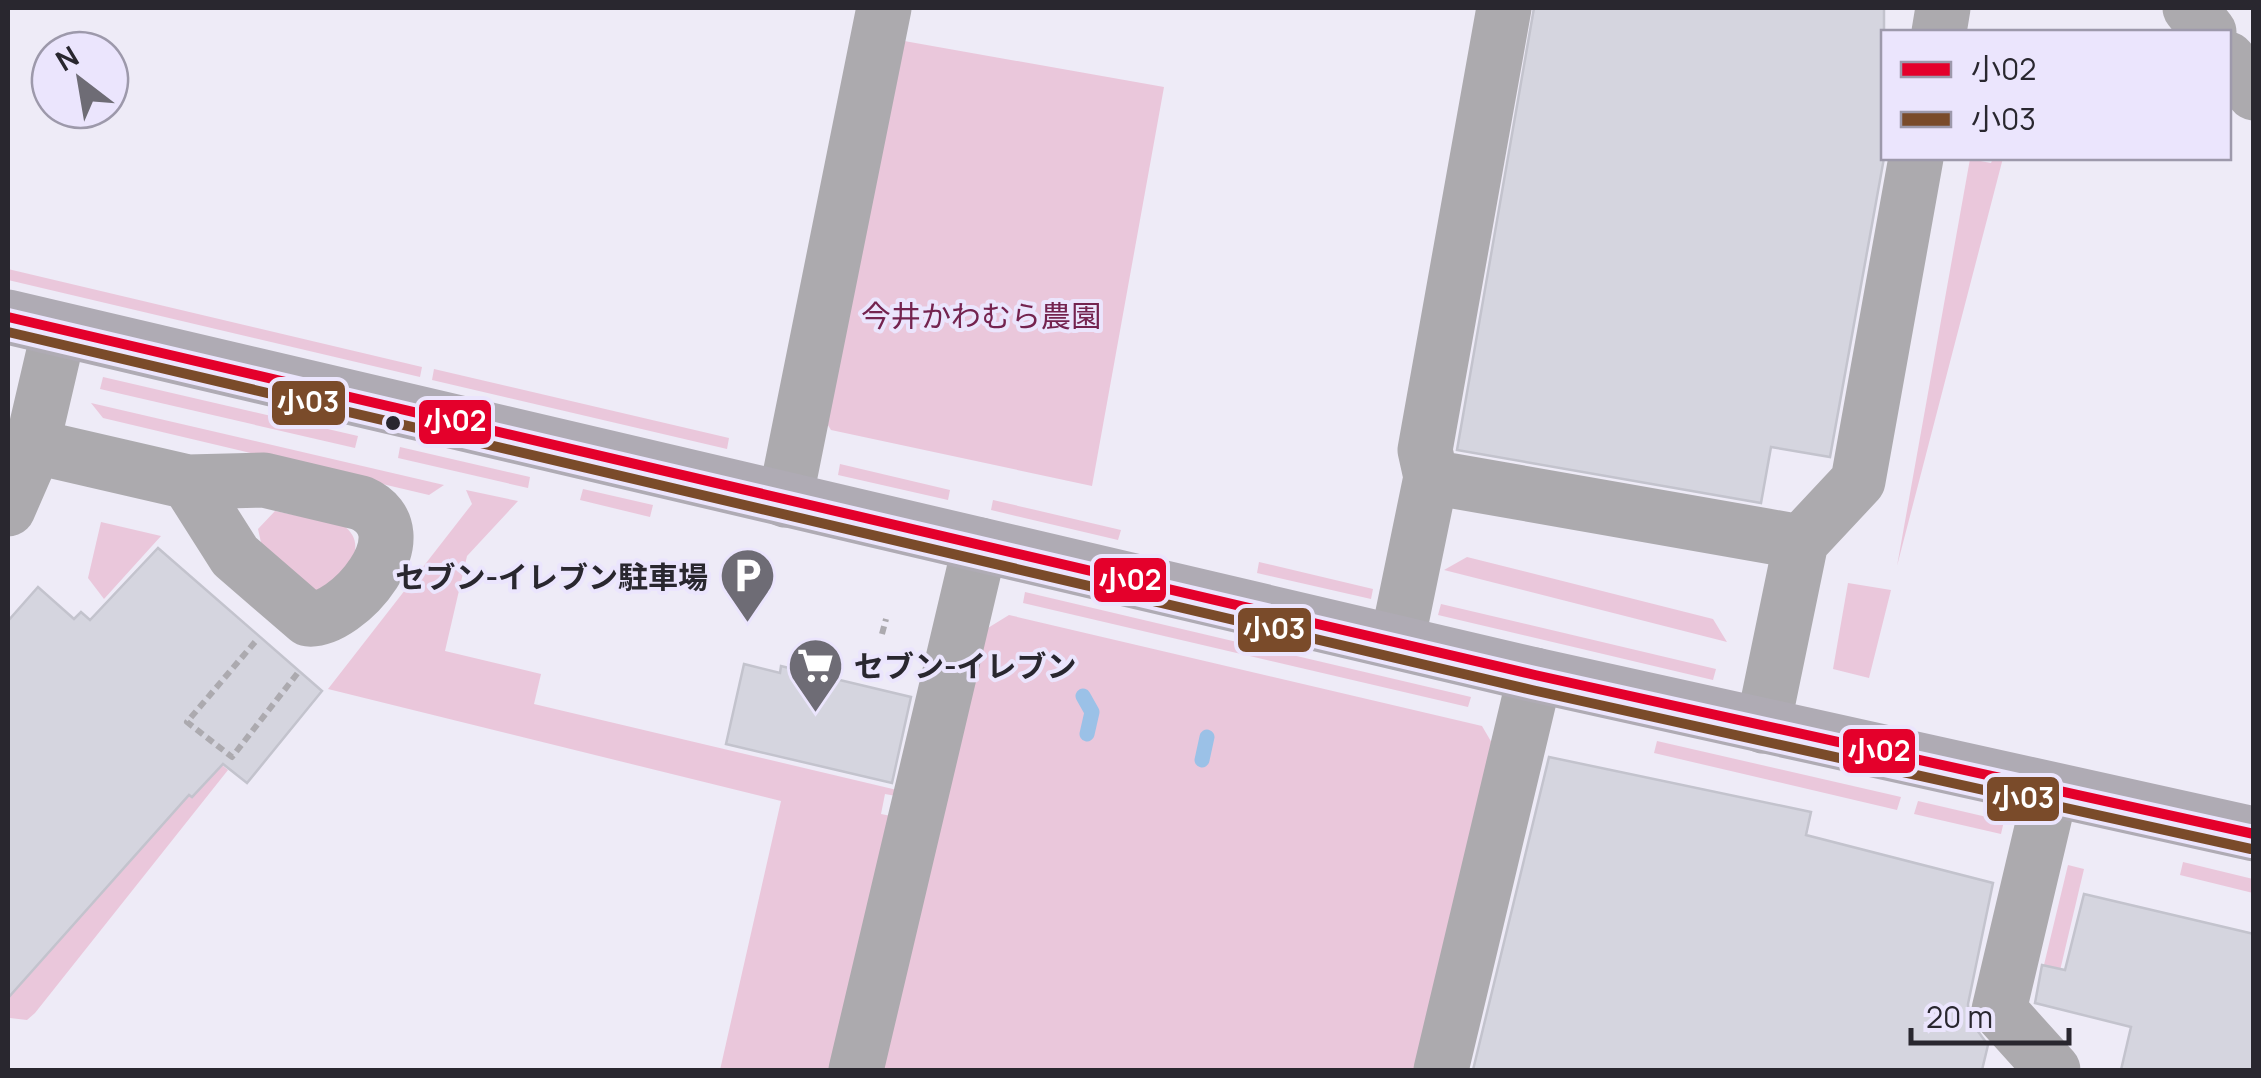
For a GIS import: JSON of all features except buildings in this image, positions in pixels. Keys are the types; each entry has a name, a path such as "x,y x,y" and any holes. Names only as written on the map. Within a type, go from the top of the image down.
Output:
{"main road":[{"path":"33,323 1535,675 2254,834"}],"street":[{"path":"785,500 884,8"},
{"path":"2190,8 2206,30"},
{"path":"1397,642 1431,477 1425,450 1500,29"},
{"path":"2231,64 2254,93"},
{"path":"1764,726 1800,542 1858,481 1916,160"},
{"path":"8,509 32,446 33,323"},
{"path":"32,446 188,482"},
{"path":"1431,477 1800,542"},
{"path":"856,1070 980,546"},
{"path":"1441,1070 1535,675"},
{"path":"2051,790 1999,1010 2052,1070"}],"path":[{"path":"882,634 886,620"},
{"path":"264,631 187,722 232,757 307,662"}],"green space":[{"name":"今井かわむら農園","path":"893,39 1164,87 1092,486 831,430 819,411"},
{"path":"1970,160 2002,160 1897,566"},
{"path":"8,269 422,367 420,377 8,280"},
{"path":"434,369 729,438 727,449 432,380"},
{"path":"103,377 358,436 355,448 100,389"},
{"path":"91,403 444,485 429,495 103,418"},
{"path":"400,447 530,477 528,488 398,458"},
{"path":"840,464 950,490 948,500 838,475"},
{"path":"583,489 653,505 650,517 580,500"},
{"path":"466,490 518,501 467,556 445,651 541,674 534,704 897,790 896,796 885,794 881,814 891,816 831,1070 720,1070 781,801 328,689 472,504"},
{"path":"993,500 1121,530 1118,540 991,510"},
{"path":"275,511 343,525 355,544 354,554 343,572 314,591 262,547 258,529"},
{"path":"101,522 161,536 104,599 88,578"},
{"path":"1467,557 1713,619 1727,642 1444,570"},
{"path":"1259,562 1373,589 1371,599 1257,573"},
{"path":"1848,583 1891,590 1869,678 1833,669"},
{"path":"1025,592 1471,697 1468,707 1023,603"},
{"path":"1441,604 1716,669 1713,680 1438,615"},
{"path":"1009,615 1482,726 1496,750 1421,1070 877,1070 983,631"},
{"path":"189,738 228,770 35,1013 27,1020 10,1018 8,883"},
{"path":"1657,741 1901,797 1897,810 1654,753"},
{"path":"1918,801 2004,821 2001,834 1914,814"},
{"path":"2183,862 2253,879 2253,893 2180,875"},
{"path":"2068,865 2084,869 2058,979 2043,969"}],"waterway":[{"path":"1083,696 1092,712 1087,734"},
{"path":"1202,760 1207,737"}],"transit line":[{"name":"小02","path":"8,317 1535,675 2254,834"},
{"name":"小03","path":"8,332 1532,690 2251,849"}],"place":[{"name":"セブン-イレブン駐車場","path":"747,625"},
{"name":"セブン-イレブン","path":"815,714"}]}
